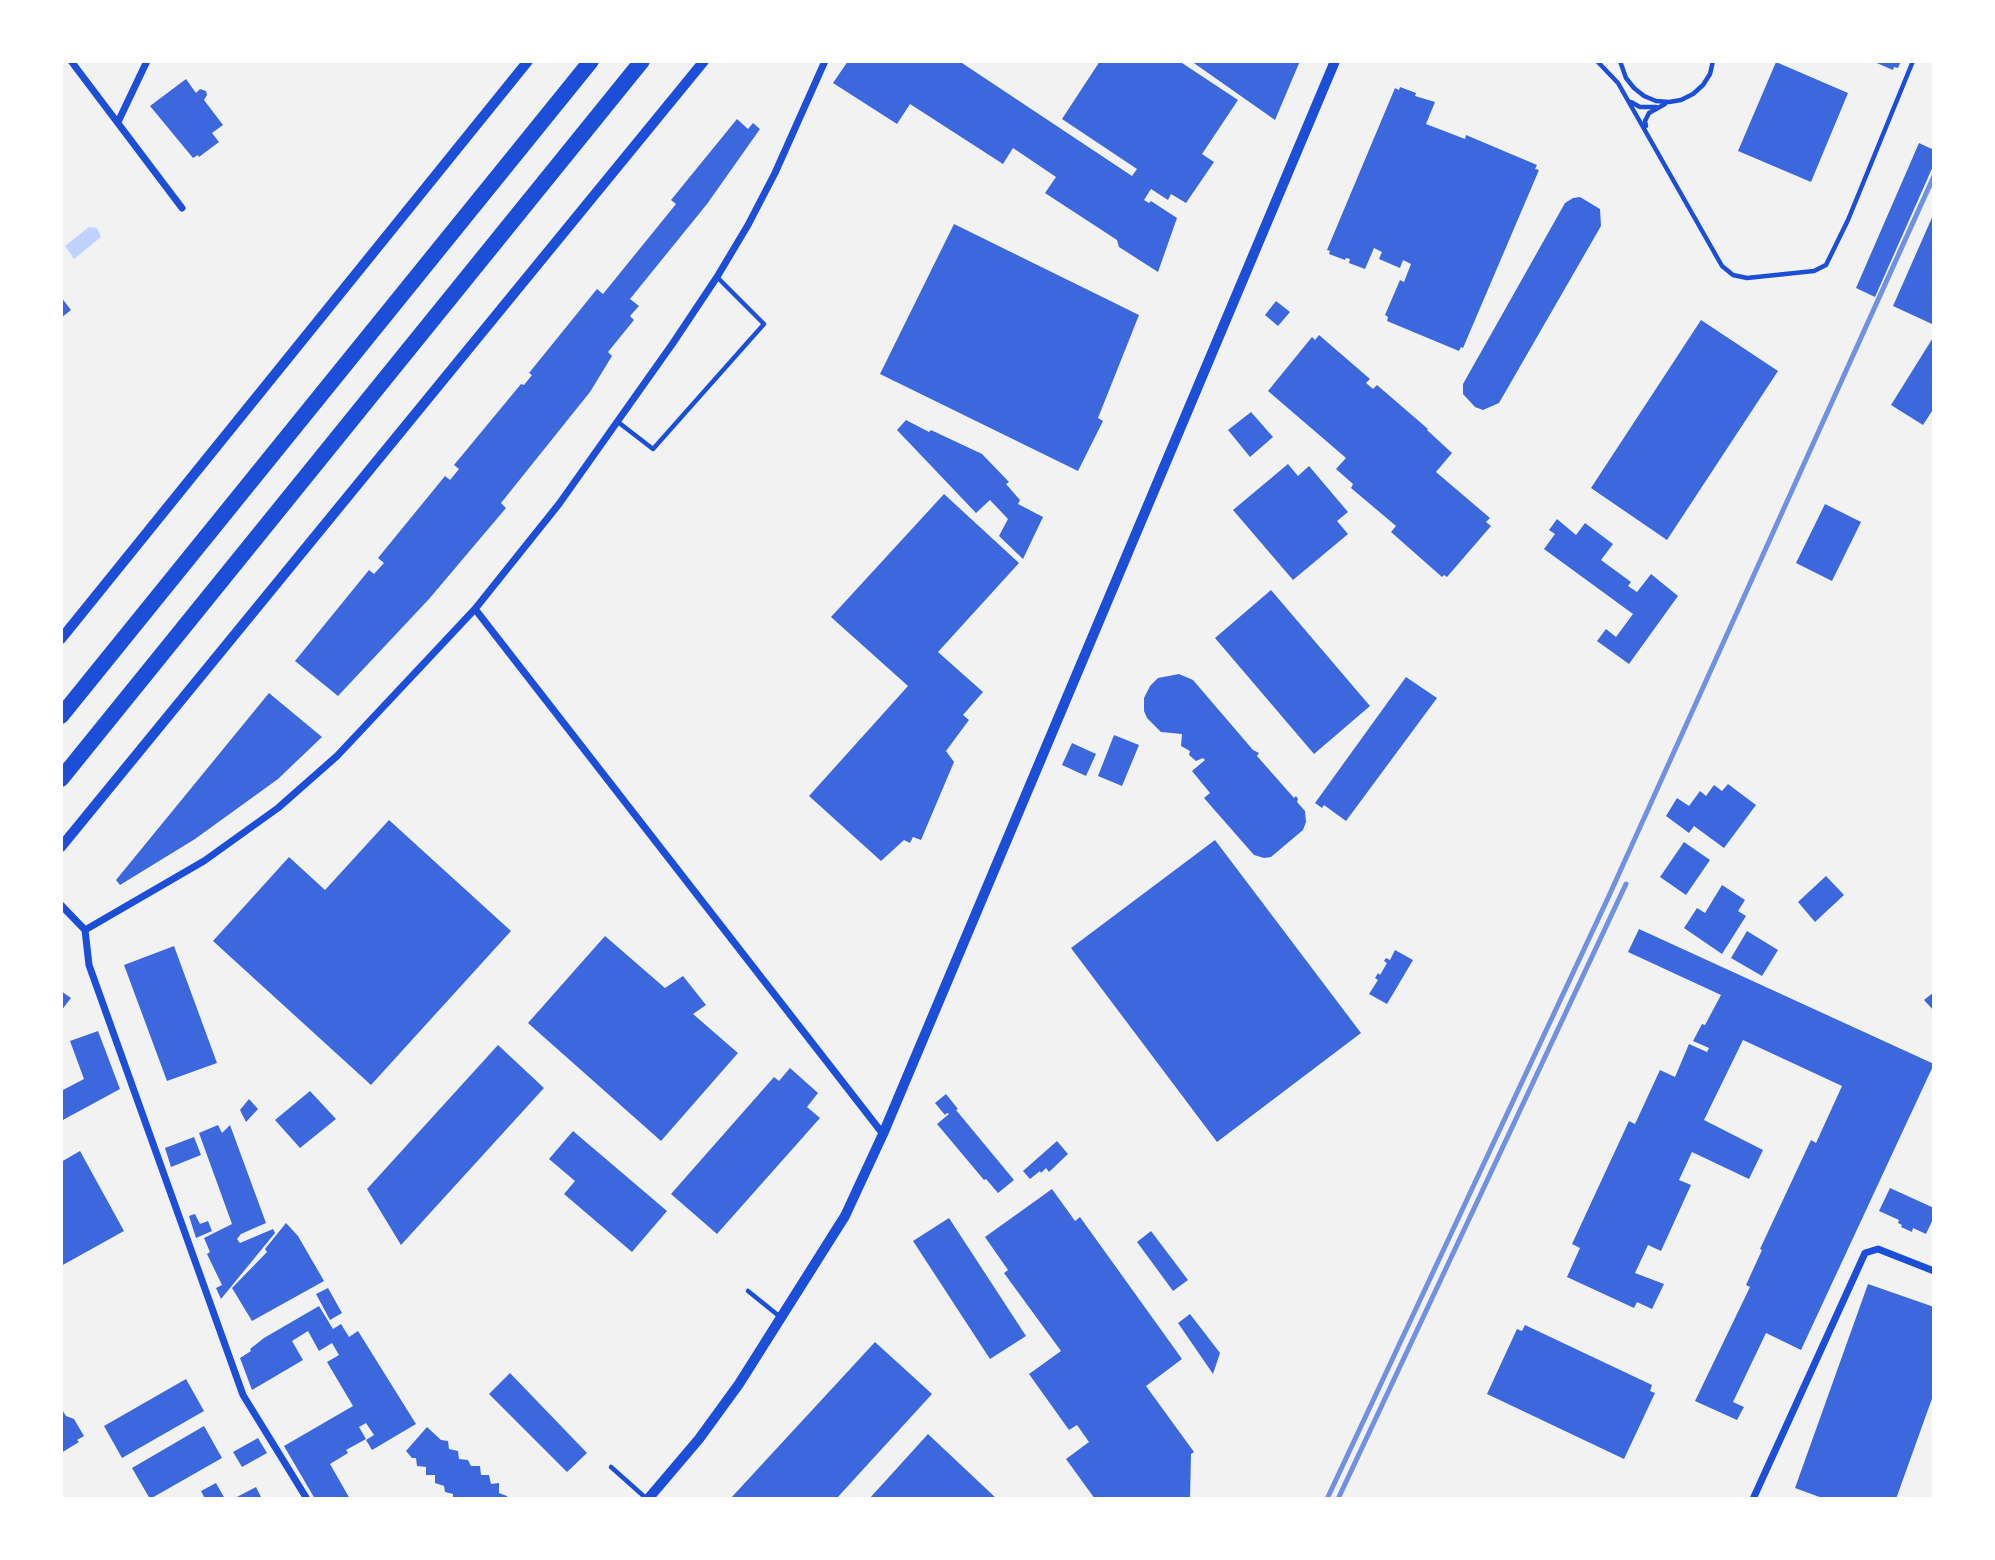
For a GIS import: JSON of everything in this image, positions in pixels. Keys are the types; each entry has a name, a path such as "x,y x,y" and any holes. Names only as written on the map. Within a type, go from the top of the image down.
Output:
{"highway":[{"path":"61,716 591,61"},
{"path":"61,779 642,61"}],"street":[{"path":"71,61 183,208"},
{"path":"118,122 147,61"},
{"path":"61,639 528,61"},
{"path":"61,847 704,61"},
{"path":"85,930 204,861 278,808 337,756 475,609 559,504 716,277 748,225 775,173 825,61"},
{"path":"648,1499 699,1439 739,1384 840,1226 883,1134 1335,61"},
{"path":"475,609 883,1134"},
{"path":"61,905 85,930 89,965 243,1395 307,1499"},
{"path":"1753,1499 1865,1253 1878,1250 1934,1271"}],"lane":[{"path":"1597,61 1618,83 1628,99 1726,271 1747,278 1821,270 1831,258 1913,61"},
{"path":"1620,61 1626,78 1634,89 1644,96 1669,102"},
{"path":"1646,131 1645,121 1649,113 1656,107 1681,100 1703,85 1710,74 1713,61"},
{"path":"1628,99 1640,107 1656,107"},
{"path":"618,422 653,449 764,324 716,277"},
{"path":"748,1291 782,1319"},
{"path":"611,1467 648,1499"}],"water":[{"path":"89,227 97,228 101,237 74,259 65,246"}],"building":[{"path":"848,61 959,61 1132,176 1137,169 1062,119 1100,61 1179,61 1238,100 1202,154 1214,162 1186,203 1171,194 1168,200 1151,189 1144,200 1149,203 1151,201 1177,218 1158,272 1119,247 1117,240 1045,193 1056,177 1013,148 1003,164 910,104 897,124 833,83"},
{"path":"1191,61 1300,61 1275,120"},
{"path":"1872,61 1901,61 1898,68 1894,67 1893,70"},
{"path":"1776,62 1848,93 1811,182 1738,151"},
{"path":"186,79 196,93 200,89 206,91 204,100 223,125 212,133 219,142 199,157 198,155 193,158 150,106"},
{"path":"1400,87 1416,93 1415,96 1435,102 1426,124 1465,139 1466,135 1537,165 1535,169 1539,170 1463,348 1459,351 1387,321 1388,317 1385,315 1400,280 1404,282 1411,264 1403,260 1400,268 1379,259 1382,252 1374,248 1365,269 1349,263 1350,259 1345,260 1329,254 1330,251 1327,250 1395,88 1399,90"},
{"path":"737,119 748,129 753,123 760,129 707,204 630,299 639,306 630,316 634,320 608,352 612,356 590,392 501,503 506,508 429,599 338,696 295,661 369,570 374,574 384,563 378,558 445,476 450,480 459,469 454,465 521,384 524,385 532,375 529,373 597,289 603,294 676,204 671,200"},
{"path":"1919,143 1934,150 1934,164 1875,297 1856,288"},
{"path":"1580,197 1600,209 1601,226 1499,403 1483,410 1475,407 1463,394 1463,384 1565,203"},
{"path":"1934,213 1934,321 1932,324 1893,306"},
{"path":"954,224 1139,315 1098,418 1103,421 1078,471 880,374"},
{"path":"61,297 71,310 61,318"},
{"path":"1276,301 1290,312 1278,326 1265,315"},
{"path":"1701,320 1778,371 1667,540 1591,488"},
{"path":"1319,335 1370,379 1366,383 1373,389 1377,385 1452,453 1436,472 1490,518 1486,522 1491,526 1447,577 1442,577 1391,532 1396,526 1351,488 1353,484 1336,469 1346,458 1268,391 1312,337 1315,340"},
{"path":"1934,336 1934,408 1923,425 1891,405"},
{"path":"1251,412 1273,437 1250,457 1228,430"},
{"path":"906,420 982,454 1009,482 1006,484 1020,500 1018,504 1043,517 1023,559 999,536 1008,519 990,500 976,513 897,430"},
{"path":"1288,464 1298,476 1309,466 1348,512 1337,521 1348,534 1293,580 1233,510"},
{"path":"944,494 1019,563 938,652 983,692 963,715 969,720 946,751 954,762 921,840 913,837 910,843 904,840 881,861 809,796 908,686 831,617"},
{"path":"1825,504 1861,522 1832,581 1796,563"},
{"path":"1557,519 1576,535 1585,523 1613,544 1601,560 1631,582 1628,586 1637,592 1651,574 1678,596 1629,664 1597,641 1606,629 1616,637 1633,614 1544,549 1555,534 1549,530"},
{"path":"1271,590 1370,706 1314,754 1215,638"},
{"path":"1179,674 1193,680 1253,750 1259,753 1257,756 1294,798 1296,796 1297,802 1305,811 1306,822 1303,830 1271,857 1254,855 1204,798 1210,793 1192,771 1205,760 1203,758 1196,761 1189,755 1190,751 1181,746 1182,734 1161,732 1147,718 1144,698 1150,686 1158,678"},
{"path":"1406,677 1437,698 1346,821 1324,805 1322,808 1315,803"},
{"path":"269,693 322,737 278,779 195,839 120,885 116,880"},
{"path":"1114,735 1139,745 1122,786 1098,776"},
{"path":"1072,743 1096,754 1086,776 1062,765"},
{"path":"1728,784 1756,805 1724,848 1694,826 1689,833 1666,816 1677,798 1689,806 1700,791 1706,796 1714,785 1722,791"},
{"path":"389,820 511,931 371,1085 213,941 289,857 325,890"},
{"path":"1215,840 1361,1033 1217,1142 1071,948"},
{"path":"1684,842 1710,860 1686,895 1660,877"},
{"path":"1826,876 1844,895 1815,922 1798,902"},
{"path":"1722,885 1745,900 1738,911 1746,916 1722,954 1684,928 1697,908 1705,913"},
{"path":"1639,929 1934,1064 1801,1350 1766,1333 1733,1402 1744,1407 1737,1420 1695,1401 1750,1287 1746,1285 1762,1250 1760,1249 1811,1140 1816,1143 1842,1086 1743,1040 1704,1120 1763,1150 1749,1179 1692,1152 1679,1180 1691,1185 1661,1251 1648,1245 1635,1273 1664,1284 1652,1309 1637,1302 1634,1308 1567,1277 1580,1248 1572,1244 1629,1121 1635,1124 1660,1070 1675,1077 1689,1044 1707,1052 1709,1048 1693,1041 1721,995 1628,952"},
{"path":"1747,931 1778,950 1762,976 1731,958"},
{"path":"605,936 665,988 683,976 706,1005 693,1014 738,1053 661,1141 528,1023"},
{"path":"174,946 217,1063 167,1081 124,965"},
{"path":"1395,950 1413,960 1387,1004 1369,994 1378,980 1375,978 1387,963 1384,961 1386,958 1390,960"},
{"path":"61,991 71,998 61,1011"},
{"path":"1934,992 1934,1011 1924,1000"},
{"path":"98,1031 120,1089 61,1121 61,1091 84,1079 70,1041"},
{"path":"498,1045 544,1088 401,1245 367,1189"},
{"path":"790,1068 818,1093 807,1107 820,1118 717,1234 671,1194 774,1077 779,1081"},
{"path":"310,1091 336,1119 300,1148 275,1120"},
{"path":"946,1094 1014,1180 998,1193 937,1124 949,1114 945,1115 935,1103"},
{"path":"249,1099 258,1109 246,1122 240,1110"},
{"path":"218,1125 222,1133 230,1125 266,1223 241,1234 237,1239 240,1243 273,1229 275,1233 221,1299 216,1288 222,1285 207,1254 210,1252 204,1238 232,1224 199,1133"},
{"path":"573,1131 667,1211 632,1252 564,1194 575,1181 549,1159"},
{"path":"194,1137 201,1155 171,1167 165,1148"},
{"path":"1057,1141 1068,1154 1049,1172 1046,1168 1030,1179 1023,1171"},
{"path":"80,1151 124,1231 61,1266 61,1162"},
{"path":"1890,1188 1934,1208 1934,1217 1926,1234 1913,1228 1912,1232 1901,1227 1899,1220 1879,1211"},
{"path":"1052,1189 1075,1221 1080,1217 1182,1359 1146,1386 1194,1452 1191,1454 1190,1499 1095,1499 1066,1459 1089,1442 1077,1425 1069,1430 1029,1374 1061,1351 1004,1273 1008,1270 985,1237"},
{"path":"195,1214 200,1224 208,1221 212,1231 196,1238 189,1216"},
{"path":"949,1218 1026,1336 990,1359 913,1241"},
{"path":"286,1223 298,1236 324,1281 252,1321 232,1288 267,1252 265,1249"},
{"path":"1151,1231 1188,1280 1173,1291 1137,1242"},
{"path":"1868,1284 1934,1307 1934,1393 1896,1499 1825,1499 1795,1488"},
{"path":"328,1288 342,1313 330,1320 316,1294"},
{"path":"319,1306 333,1329 341,1324 349,1337 358,1331 416,1424 372,1450 366,1440 374,1435 366,1423 359,1427 366,1439 346,1450 348,1453 330,1464 350,1499 315,1499 284,1446 353,1406 327,1362 339,1355 332,1343 319,1351 308,1331 292,1341 303,1360 252,1390 240,1358 264,1338"},
{"path":"1190,1314 1220,1353 1213,1374 1178,1323"},
{"path":"1525,1325 1652,1385 1650,1391 1655,1393 1624,1459 1487,1394 1517,1329 1522,1331"},
{"path":"875,1342 932,1394 837,1498 730,1499"},
{"path":"510,1373 587,1453 567,1472 489,1394"},
{"path":"186,1379 204,1411 122,1458 104,1426"},
{"path":"61,1408 66,1416 74,1419 84,1436 61,1453"},
{"path":"204,1426 222,1458 150,1499 132,1468"},
{"path":"427,1427 441,1440 448,1441 449,1449 458,1451 459,1459 468,1460 471,1466 480,1466 481,1475 489,1475 491,1484 499,1483 499,1493 508,1499 453,1499 453,1494 445,1492 444,1486 435,1483 435,1475 426,1475 426,1467 417,1466 416,1458 412,1458 406,1451"},
{"path":"928,1434 997,1499 869,1499"},
{"path":"258,1438 267,1453 242,1467 233,1452"},
{"path":"216,1483 225,1499 205,1499 201,1491"},
{"path":"256,1487 262,1499 233,1499"}],"railway":[{"path":"1327,1499 1608,898 1934,176"},
{"path":"1338,1499 1626,884"}]}
